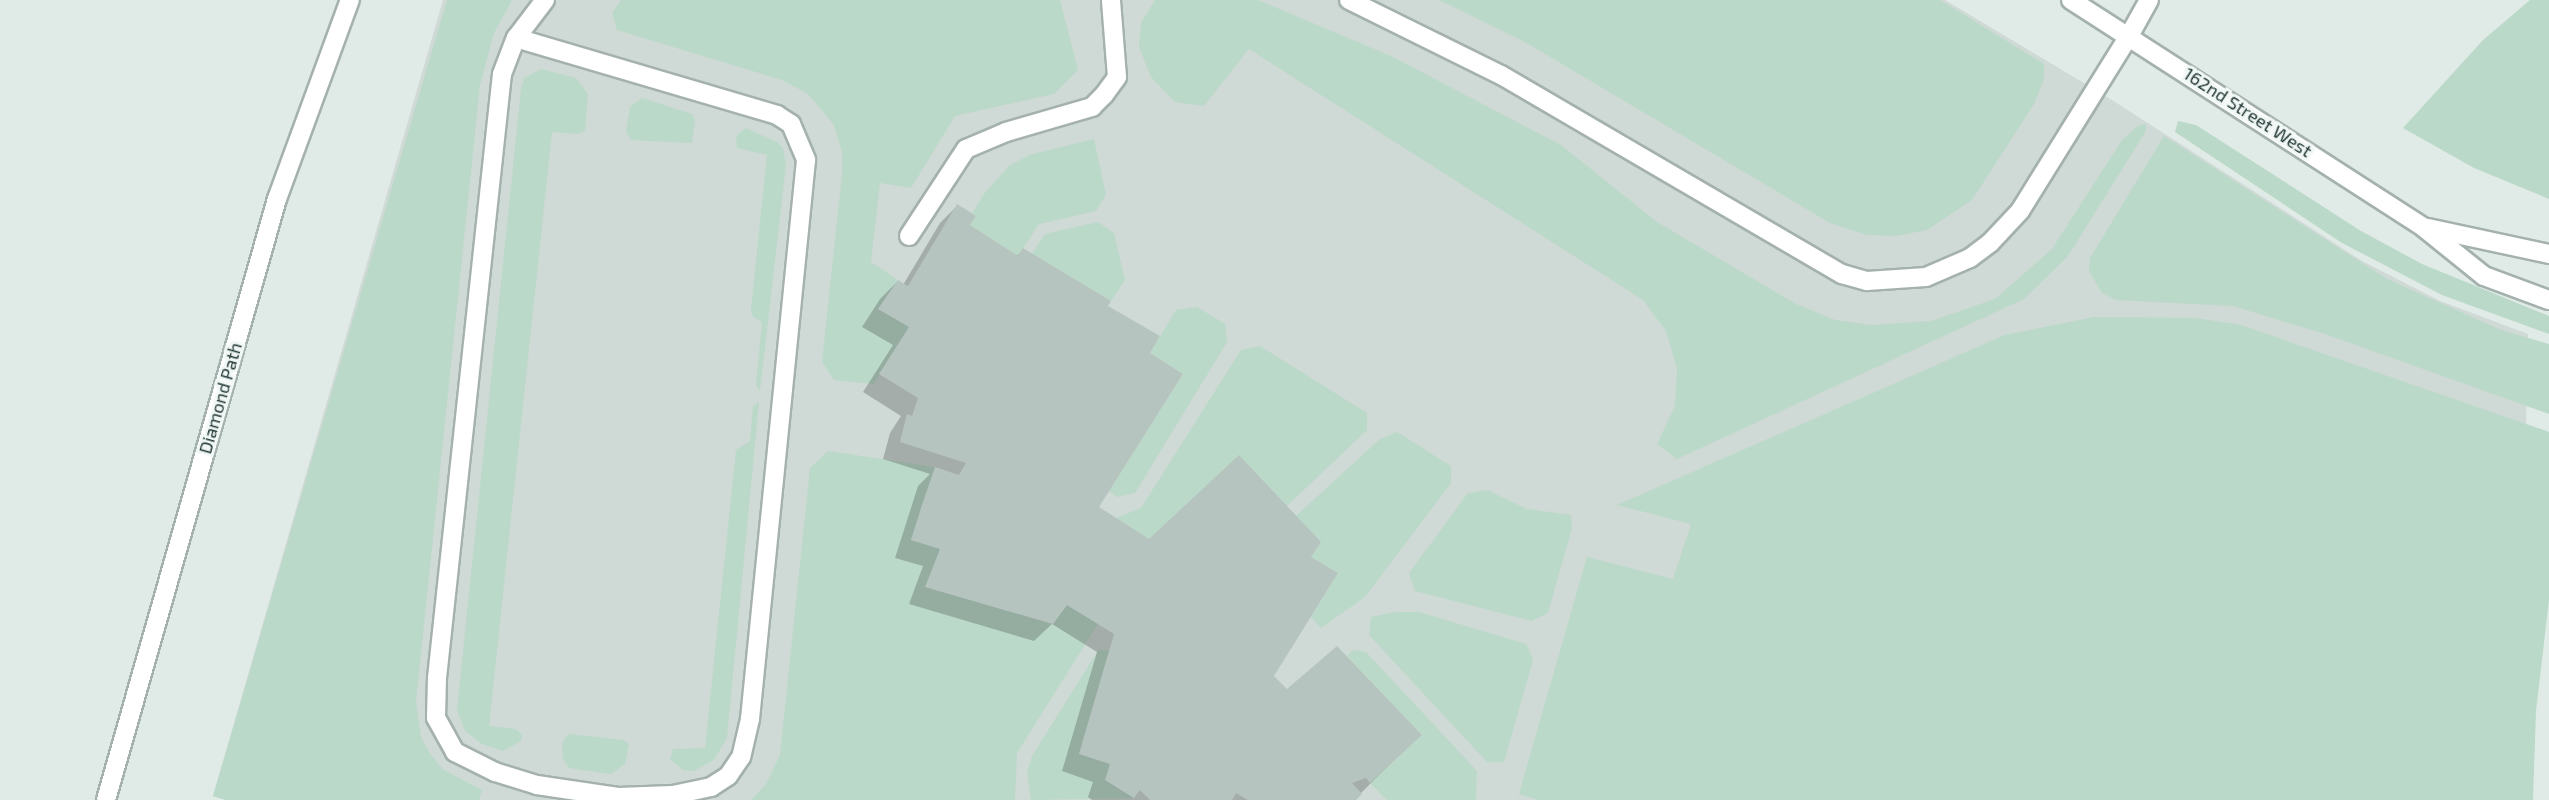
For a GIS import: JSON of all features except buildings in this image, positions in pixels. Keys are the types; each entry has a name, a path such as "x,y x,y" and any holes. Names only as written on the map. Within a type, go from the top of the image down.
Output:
{"street":[{"name":"Diamond Path","path":"106,800 277,199 350,0"},
{"path":"516,38 777,115 791,124 806,160 750,719 741,757 728,776 711,787 673,795 618,797 537,785 487,769 455,752 436,718 437,678 502,74 516,38 545,0"},
{"path":"909,236 966,149 1006,132 1092,107 1104,95 1117,77 1111,0"},
{"path":"1349,0 1501,75 1842,274 1868,281 1926,277 1970,258 1990,243 2020,211 2149,0"},
{"name":"162nd Street West","path":"2071,0 2423,227 2484,276 2549,300"},
{"name":"162nd Street West","path":"2423,227 2549,254"}],"shaded area":[{"path":"443,0 1945,0 2112,100 2362,261 2440,301 2528,334 2518,800 226,800 213,796"}],"green space":[{"path":"447,0 512,0 494,33 480,85 416,702 421,737 431,755 444,770 482,790 479,800 226,800 213,796"},
{"path":"621,0 1060,0 1078,70 1054,94 955,116 911,188 880,183 871,262 898,280 878,309 909,327 874,384 834,380 822,362 842,174 842,152 834,125 808,94 782,80 617,30 612,13"},
{"path":"1155,0 1258,0 1391,56 1561,145 1657,222 1796,304 1835,320 1871,325 1931,321 1995,299 2052,249 2122,140 2138,126 2146,124 2146,131 2068,256 2024,299 1677,459 1657,444 1675,406 1677,369 1666,331 1643,300 1249,49 1204,106 1175,102 1151,77 1139,47 1141,23"},
{"path":"1439,0 1940,0 2044,64 2044,79 2034,104 1972,200 1927,230 1896,236 1867,235 1830,223 1523,41"},
{"path":"2530,0 2549,0 2549,199 2474,168 2403,128 2483,40"},
{"path":"541,69 576,78 588,94 585,131 577,134 552,132 489,726 516,729 522,735 521,741 503,751 482,744 465,731 457,710 521,89 524,78"},
{"path":"642,98 692,114 695,120 692,143 631,140 626,132 630,107"},
{"path":"2178,121 2196,125 2361,231 2422,264 2549,316 2549,334 2442,295 2342,243 2175,132"},
{"path":"746,128 777,142 783,148 786,165 760,391 756,385 762,322 753,317 751,309 767,155 737,148 736,136"},
{"path":"2164,136 2387,279 2501,330 2549,344 2549,414 2325,334 2233,306 2116,300 2102,293 2089,271 2090,258"},
{"path":"1094,139 1106,195 1096,211 1039,224 1018,256 970,225 976,216 972,213 984,194 1009,166 1029,155"},
{"path":"1098,222 1114,233 1125,280 1111,301 1032,254 1045,234"},
{"path":"1197,307 1225,324 1227,342 1135,493 1117,497 1109,491 1183,374 1150,353 1176,310"},
{"path":"2094,317 2196,318 2241,325 2549,432 2549,600 2536,711 2533,800 1539,800 1519,794 1587,557 1673,579 1691,524 1617,505 2005,335"},
{"path":"1260,346 1367,413 1367,430 1287,506 1239,456 1149,539 1116,518 1141,508 1241,350"},
{"path":"759,402 727,738 714,760 694,771 683,770 670,759 673,749 705,748 736,450 750,441 753,406"},
{"path":"1397,432 1451,466 1451,483 1365,597 1321,628 1311,617 1338,573 1311,557 1321,542 1296,516 1380,439"},
{"path":"828,451 935,467 911,540 940,549 926,587 1053,624 1067,605 1098,624 1017,753 1015,800 751,800 766,784 780,755 810,468"},
{"path":"1487,490 1527,509 1571,515 1572,528 1548,613 1532,621 1415,591 1409,573 1468,493"},
{"path":"1395,612 1419,612 1526,644 1533,660 1504,762 1487,762 1369,635 1371,617"},
{"path":"1099,649 1109,651 1079,754 1110,764 1105,780 1134,798 1031,800 1027,773 1032,756"},
{"path":"1353,650 1366,652 1477,771 1476,800 1387,800 1370,783 1422,735 1347,656"},
{"path":"568,734 624,740 629,744 625,764 611,774 569,768 563,758 562,744"}]}
